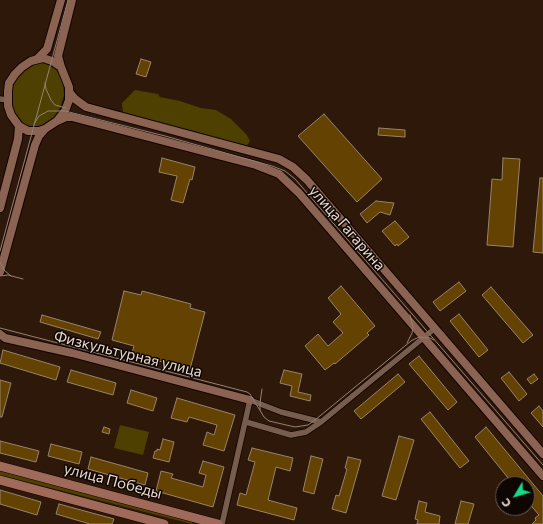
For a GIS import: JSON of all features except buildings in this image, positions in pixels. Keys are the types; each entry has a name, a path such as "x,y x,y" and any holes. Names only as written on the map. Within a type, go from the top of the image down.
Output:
{"main road":[{"path":"37,59 47,50 61,0"},
{"path":"0,272 35,145 39,136 44,130 57,121 66,111 70,93 58,56 72,0"},
{"path":"44,130 32,131 19,126 10,115 3,99 15,74 31,61 37,59 49,59 61,67"},
{"name":"улица Гагарина","path":"70,93 86,108 285,162 307,180 543,454"},
{"name":"улица Гагарина","path":"57,121 72,117 256,165 279,174 299,193 543,476"},
{"path":"0,208 18,139 19,126"},
{"name":"Физкультурная улица","path":"0,334 5,338 72,353 250,400"},
{"name":"улица Победы","path":"0,466 218,524"},
{"name":"улица Победы","path":"0,480 164,524"}],"street":[{"path":"246,422 291,435 296,435 311,429 434,329"},
{"path":"222,524 250,400 282,412 321,422"}],"shaded area":[{"path":"42,62 53,65 57,70 63,82 64,95 60,108 53,118 44,126 35,127 21,122 13,112 11,93 20,74 29,66"},
{"path":"135,90 158,94 160,97 180,101 201,108 216,110 231,119 246,134 250,141 246,147 189,130 154,124 123,113 122,103"},
{"path":"120,425 149,432 143,455 114,448"},
{"path":"0,471 192,521 192,524 0,475"}],"tram line":[{"path":"0,251 68,0"},
{"path":"45,83 46,89 55,105 66,108"},
{"path":"34,124 39,116 48,111 65,111 165,136 285,171 295,179 543,465"},
{"path":"0,262 4,270 11,276"},
{"path":"0,276 8,275 23,279"},
{"path":"407,343 413,327 410,315"},
{"path":"0,328 247,392 250,394 264,417 269,421 295,427 308,425 315,420 411,341 419,337 434,340"},
{"path":"260,410 262,389"}]}
